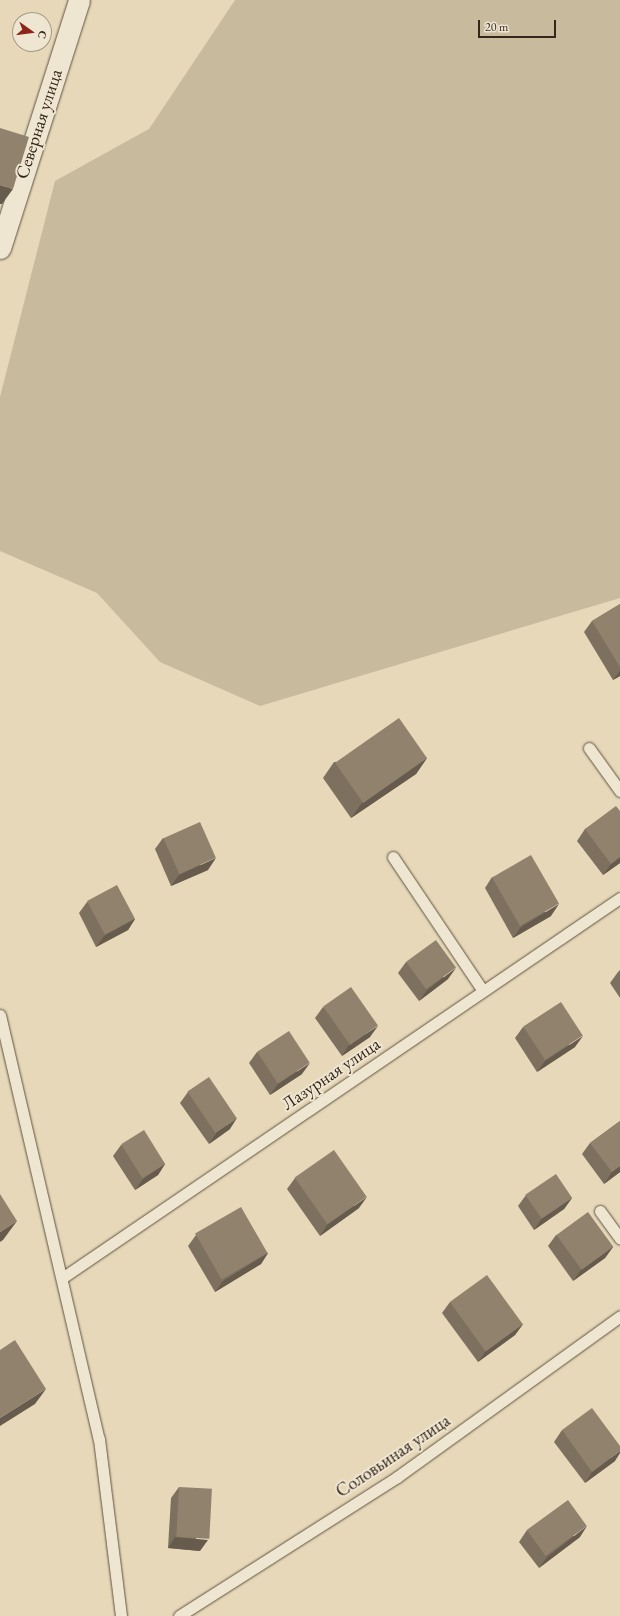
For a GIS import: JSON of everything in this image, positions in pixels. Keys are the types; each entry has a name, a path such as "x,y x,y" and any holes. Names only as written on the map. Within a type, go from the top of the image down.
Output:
{"street":[{"name":"Северная улица","path":"0,248 79,0"}],"lane":[{"path":"589,748 620,791"},
{"path":"393,857 483,991"},
{"name":"Лазурная улица","path":"62,1278 620,898"},
{"path":"0,1015 100,1439 121,1616"},
{"path":"600,1211 620,1239"},
{"name":"Соловьиная улица","path":"179,1616 397,1477 620,1316"}],"shaded area":[{"path":"235,0 620,0 620,598 260,706 160,662 97,593 0,551 0,397 55,181 149,129"}],"building":[{"path":"0,128 29,137 13,189 0,185"},
{"path":"620,604 620,667 592,621"},
{"path":"399,718 427,758 363,803 335,763"},
{"path":"616,806 620,811 620,857 611,864 585,829"},
{"path":"200,822 216,858 179,874 163,838"},
{"path":"531,855 559,903 520,926 492,878"},
{"path":"117,885 135,919 105,935 87,901"},
{"path":"436,940 456,968 426,989 406,962"},
{"path":"351,987 378,1026 350,1045 323,1007"},
{"path":"561,1002 583,1036 545,1060 523,1027"},
{"path":"289,1031 310,1063 278,1084 257,1052"},
{"path":"209,1077 237,1118 215,1133 187,1092"},
{"path":"620,1121 620,1166 612,1172 590,1143"},
{"path":"144,1130 165,1164 142,1178 121,1144"},
{"path":"334,1150 367,1197 327,1224 295,1178"},
{"path":"556,1174 572,1198 542,1219 525,1195"},
{"path":"0,1194 17,1221 0,1232"},
{"path":"241,1207 268,1253 222,1279 195,1234"},
{"path":"588,1212 613,1247 582,1270 556,1235"},
{"path":"487,1275 523,1324 486,1351 450,1302"},
{"path":"15,1340 46,1389 0,1418 0,1350"},
{"path":"592,1408 620,1446 620,1451 592,1472 562,1430"},
{"path":"179,1487 212,1489 209,1539 176,1537"},
{"path":"568,1500 587,1526 546,1556 527,1530"}]}
